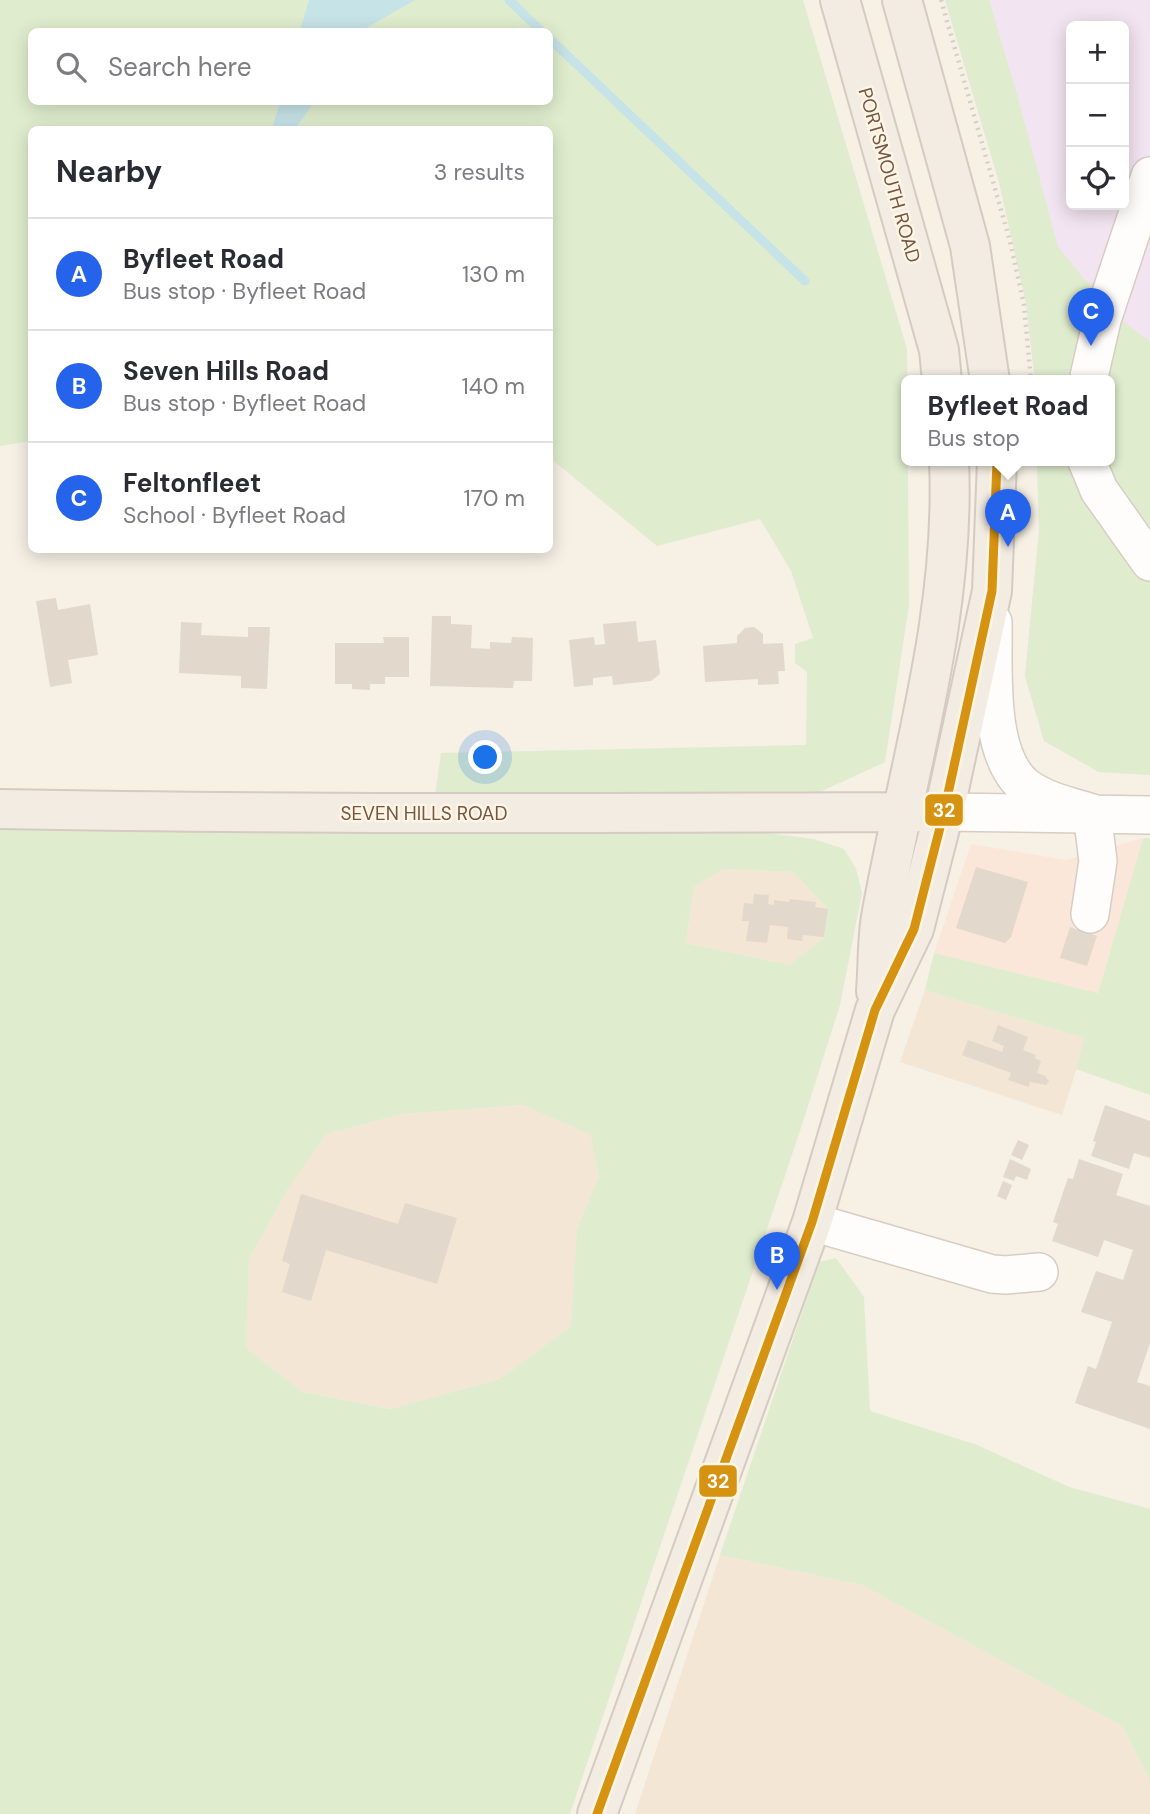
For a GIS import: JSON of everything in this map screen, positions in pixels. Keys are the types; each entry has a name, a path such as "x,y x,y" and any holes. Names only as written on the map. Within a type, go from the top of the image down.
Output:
{"main road":[{"name":"PORTSMOUTH ROAD","path":"840,0 941,365"},
{"path":"902,0 970,246 989,375"},
{"path":"875,1010 881,919 937,653 951,507 949,466"},
{"path":"597,1814 812,1223 875,1010 914,929 944,812 992,592 998,466"},
{"name":"SEVEN HILLS ROAD","path":"0,809 557,813 849,811 908,796 944,812"}],"lane":[{"path":"1088,375 1102,320 1150,176"},
{"path":"1089,466 1099,490 1150,562"},
{"path":"992,592 995,699 1006,761 1027,787 1050,800 1091,813"},
{"path":"944,812 1150,815"},
{"path":"1090,914 1098,861 1091,813"},
{"path":"812,1223 992,1274 1039,1272"}],"path":[{"path":"941,0 1010,241 1024,305 1030,375"}],"shaded area":[{"path":"945,0 1150,0 1150,775 1099,772 1044,741 1025,676 1039,531 1037,466 1115,466 1115,375 1034,375 1026,303 999,182"},
{"path":"1143,838 1098,993 934,953 971,844 1066,860"},
{"path":"723,869 793,872 828,909 824,937 790,965 686,943 694,887"},
{"path":"925,990 1086,1038 1062,1115 900,1062"},
{"path":"523,1105 590,1133 599,1176 577,1228 571,1326 500,1379 392,1409 303,1392 246,1348 249,1259 288,1189 325,1134 402,1114"},
{"path":"720,1555 862,1585 1122,1726 1150,1780 1150,1814 635,1814"}],"green space":[{"path":"0,0 803,0 907,349 907,375 901,375 901,466 908,466 909,605 885,762 805,799 435,796 441,753 806,745 807,672 795,663 795,644 813,638 791,571 760,519 657,546 553,460 553,126 28,126 28,441 0,446"},
{"path":"945,0 989,0 1058,247 1115,316 1150,341 1150,775 1099,772 1044,741 1025,676 1039,531 1037,466 1115,466 1115,375 1034,375 1026,303 999,182"},
{"path":"639,817 814,839 844,849 856,869 862,893 840,1005 570,1814 0,1814 0,821","holes":["723,869 793,872 828,909 824,937 790,965 686,943 694,887","523,1105 590,1134 599,1176 577,1228 571,1326 500,1379 391,1409 303,1392 246,1348 249,1259 288,1189 326,1134 402,1114"]},
{"path":"1143,838 1150,838 1150,1095 1076,1069 1085,1038 925,990 934,953 1098,993"},
{"path":"836,1258 864,1297 870,1411 977,1445 1069,1487 1150,1509 1150,1780 1122,1726 862,1585 720,1555 819,1262"}],"water":[{"path":"309,0 415,0 366,28 301,28"},
{"path":"279,105 312,105 297,126 273,126"}],"building":[{"path":"56,598 58,610 90,604 98,655 68,660 72,683 50,687 36,601"},
{"path":"432,616 451,616 451,624 472,625 471,648 490,649 490,642 511,643 512,637 533,638 532,681 514,681 513,688 430,686"},
{"path":"636,621 638,642 656,640 660,674 651,681 613,685 612,676 593,678 593,685 574,687 569,640 594,637 595,645 605,644 603,624"},
{"path":"181,622 202,623 201,635 248,637 248,627 270,627 267,689 241,688 241,676 179,673"},
{"path":"754,627 763,634 763,644 783,643 785,671 778,671 779,684 758,685 758,679 705,682 703,646 737,643 737,636 745,628"},
{"path":"383,637 409,637 409,677 385,677 385,684 370,684 370,690 352,689 352,684 335,684 335,643 384,643"},
{"path":"976,867 1028,882 1011,937 1005,943 956,928"},
{"path":"754,894 769,895 768,904 774,905 774,900 789,902 790,899 816,902 815,907 828,909 824,937 803,935 802,941 787,939 788,927 770,925 767,943 746,941 749,921 742,921 744,903 753,904"},
{"path":"1070,927 1097,936 1087,966 1060,958"},
{"path":"998,1025 1028,1037 1023,1050 1036,1055 1035,1058 1041,1061 1037,1073 1049,1081 1046,1085 1030,1082 1029,1087 1008,1080 1011,1073 962,1055 968,1040 1002,1052 1004,1046 992,1041"},
{"path":"1105,1105 1150,1121 1150,1158 1134,1153 1129,1169 1091,1156"},
{"path":"1018,1140 1029,1145 1022,1160 1011,1155"},
{"path":"1010,1159 1031,1169 1027,1180 1016,1176 1014,1181 1003,1177"},
{"path":"1079,1159 1123,1174 1116,1195 1150,1206 1150,1343 1137,1382 1150,1386 1150,1429 1075,1403 1088,1366 1096,1369 1112,1322 1081,1312 1096,1271 1123,1280 1133,1250 1104,1240 1098,1257 1052,1241 1058,1224 1053,1222 1068,1178 1073,1179"},
{"path":"1003,1181 1012,1185 1006,1200 997,1196"},
{"path":"301,1194 398,1224 405,1203 457,1218 437,1284 326,1250 311,1301 282,1292 290,1264 282,1261"}],"waterway":[{"path":"509,0 538,28"},
{"path":"553,42 805,281"}],"transit line":[{"name":"32","path":"597,1814 812,1222 875,1010 914,929 944,812 992,591 997,466"}],"place":[{"name":"Feltonfleet","path":"1091,346"},
{"name":"Byfleet Road","path":"1008,547"},
{"name":"Seven Hills Road","path":"777,1290"}]}
